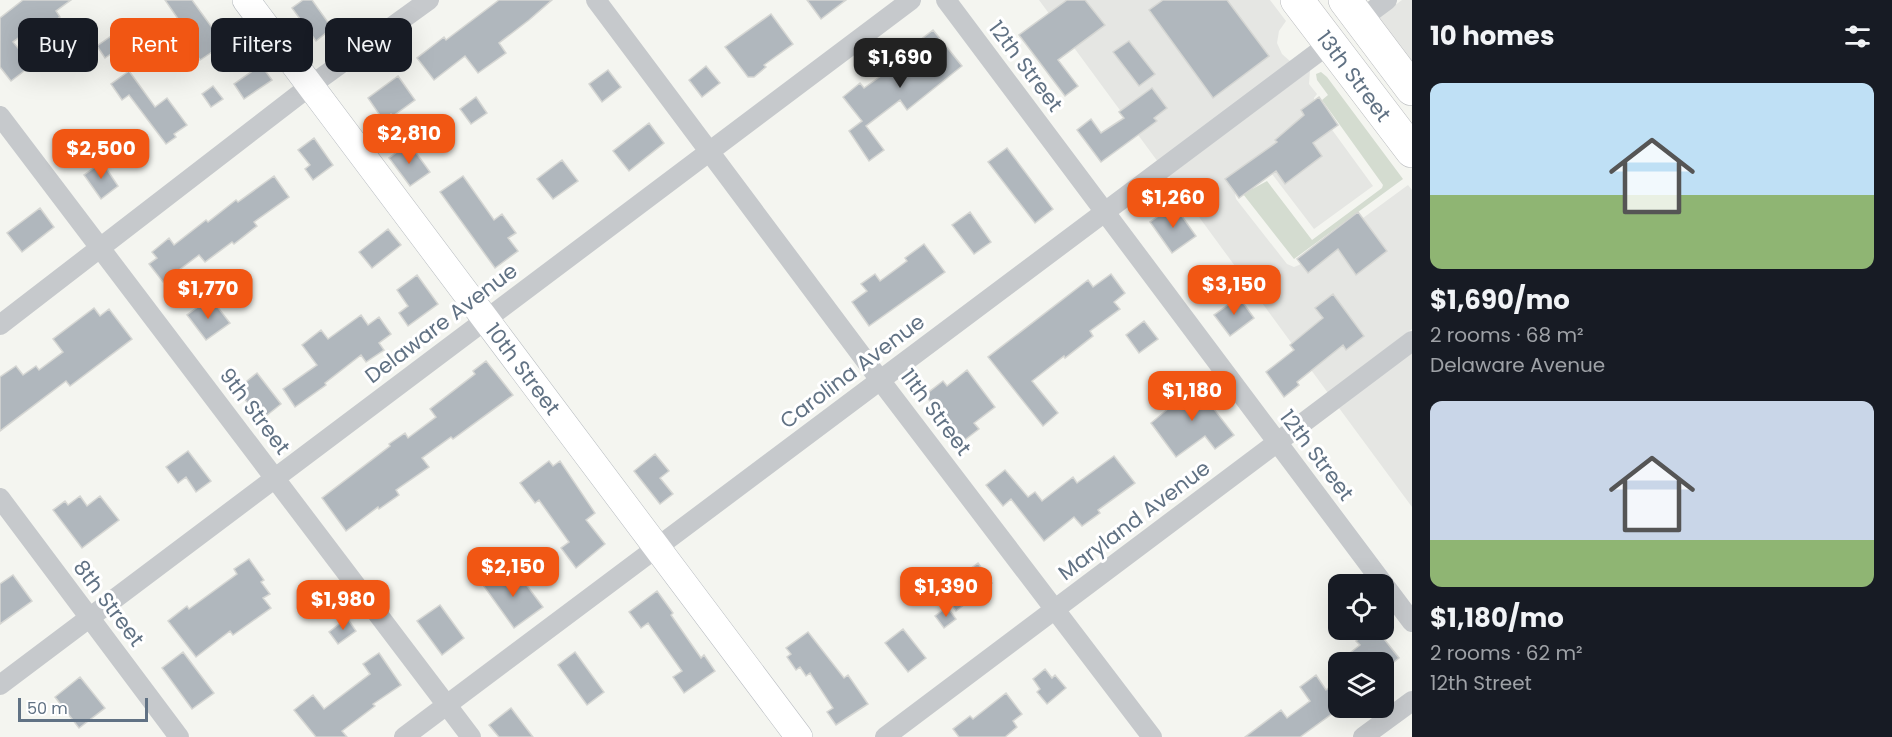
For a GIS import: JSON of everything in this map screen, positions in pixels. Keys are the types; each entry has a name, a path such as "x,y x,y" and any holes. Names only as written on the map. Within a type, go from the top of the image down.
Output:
{"highway":[{"name":"13th Street","path":"1297,0 1329,44 1412,143"},
{"path":"1318,0 1328,12 1341,18 1353,10"},
{"name":"13th Street","path":"1353,10 1412,89"}],"street":[{"name":"10th Street","path":"246,0 799,737"},
{"path":"0,325 310,86 429,0"},
{"name":"11th Street","path":"596,0 880,380 1152,737"},
{"name":"Delaware Avenue","path":"0,685 910,0"},
{"name":"12th Street","path":"946,0 1412,622"},
{"path":"1353,10 1387,0"},
{"name":"Carolina Avenue","path":"404,737 1329,44"},
{"name":"9th Street","path":"0,116 471,737"},
{"name":"Maryland Avenue","path":"885,737 1412,341"},
{"name":"8th Street","path":"0,498 179,737"},
{"path":"1363,737 1412,701"}],"shaded area":[{"path":"1039,0 1270,0 1286,21 1279,31 1277,43 1282,54 1291,62 1158,162"},
{"path":"1402,0 1412,0 1412,69 1375,20"},
{"path":"1310,70 1309,84 1317,94 1314,98 1314,105 1373,186 1314,229 1272,174 1237,189 1236,199 1287,264 1294,267 1299,265 1408,185 1412,190 1412,329 1328,393 1169,176"},
{"path":"1321,72 1403,179 1294,259 1243,194 1267,181 1312,240 1383,185 1322,100 1328,95 1317,80 1316,74"},
{"path":"1412,352 1412,507 1339,408"}],"building":[{"path":"23,0 71,0 56,11 59,18 18,18 18,38 13,42 18,48 18,72 23,72 11,81 0,67 0,18"},
{"path":"165,0 192,0 211,26 211,53 199,59 199,18 178,18"},
{"path":"303,0 312,0 325,18 325,34 316,41 313,37 313,18 299,18 292,8"},
{"path":"499,0 552,0 499,43 506,53 478,73 465,56 434,80 417,58 444,37 446,40"},
{"path":"807,0 846,0 821,19"},
{"path":"1067,0 1085,0 1105,25 1058,60 1078,86 1065,96 1019,35"},
{"path":"1163,0 1227,0 1269,56 1213,98 1149,10"},
{"path":"771,14 793,44 764,65 766,67 754,77 748,77 725,47"},
{"path":"933,30 962,66 907,110 900,100 866,126 884,150 869,161 849,131 862,121 843,97 860,83 864,88 892,68 896,74 926,51 919,41"},
{"path":"110,37 110,54 105,58 98,45"},
{"path":"1129,41 1155,74 1139,86 1113,52"},
{"path":"706,66 720,83 702,97 689,80"},
{"path":"608,70 621,87 602,102 589,84"},
{"path":"130,72 155,107 167,98 187,125 174,134 176,137 166,144 129,95 122,100 111,84"},
{"path":"251,72 266,72 272,80 244,99 234,84"},
{"path":"398,76 415,100 393,116 391,114 383,120 368,98"},
{"path":"213,86 223,99 211,107 202,94"},
{"path":"1152,88 1167,108 1154,118 1157,121 1101,162 1077,130 1091,119 1101,133 1124,118 1119,112"},
{"path":"476,97 487,113 471,124 460,109"},
{"path":"1319,97 1338,125 1313,143 1322,156 1285,184 1276,171 1239,198 1225,179 1277,142 1275,140 1304,115 1301,110"},
{"path":"649,123 664,143 629,171 613,151"},
{"path":"314,138 333,165 313,180 305,169 310,165 298,150"},
{"path":"409,143 430,172 410,186 389,158"},
{"path":"1007,148 1053,209 1035,223 988,162"},
{"path":"562,160 578,181 553,199 537,179"},
{"path":"102,162 118,186 101,199 84,175"},
{"path":"274,176 289,197 254,222 257,226 234,244 232,242 205,262 199,255 163,282 149,264 157,258 152,252 169,238 174,245 206,220 208,222 236,200 238,202"},
{"path":"463,176 494,220 502,214 516,233 508,238 518,251 495,268 440,192"},
{"path":"1174,205 1196,236 1172,253 1150,222"},
{"path":"40,208 54,227 22,252 7,233"},
{"path":"970,212 991,242 974,254 952,225"},
{"path":"1358,212 1387,251 1356,275 1338,249 1308,273 1297,259"},
{"path":"388,229 401,245 372,268 359,252"},
{"path":"924,244 945,272 869,326 852,302 867,291 861,284 875,274 880,281 907,261 905,258"},
{"path":"1111,274 1125,293 1114,302 1120,309 1090,331 1093,336 1032,381 1058,413 1043,426 988,357 1088,280 1093,287"},
{"path":"417,275 438,304 408,326 399,313 408,306 397,290"},
{"path":"1333,294 1364,336 1346,350 1343,345 1297,382 1299,385 1284,397 1266,372 1294,350 1290,345 1323,318 1315,308"},
{"path":"1239,297 1254,318 1230,336 1214,315"},
{"path":"203,303 209,310 216,305 230,323 206,340 187,315"},
{"path":"94,308 100,316 109,309 132,339 70,386 66,381 0,431 0,377 16,366 23,375 36,366 39,370 63,352 53,339"},
{"path":"361,315 368,325 379,317 391,334 379,343 384,350 366,362 361,355 325,383 326,385 295,407 283,389 317,365 302,345 321,330 328,339"},
{"path":"1144,321 1158,339 1139,353 1126,335"},
{"path":"486,361 513,395 453,439 451,437 422,458 429,467 396,490 399,495 379,509 378,507 346,531 322,498 390,446 389,444 405,433 408,438 436,417 430,409 475,374 473,371"},
{"path":"967,370 995,407 974,423 979,429 962,442 925,395 943,381 947,386"},
{"path":"257,373 281,404 261,420 237,389"},
{"path":"1200,382 1217,405 1213,408 1234,435 1215,449 1205,436 1176,457 1151,423"},
{"path":"188,451 211,481 196,492 186,477 178,483 166,467"},
{"path":"655,454 669,471 660,478 673,494 660,504 634,471"},
{"path":"1114,456 1135,483 1098,510 1100,513 1082,526 1074,517 1044,541 1011,499 1003,506 986,485 1005,470 1028,497 1035,492 1042,501 1073,477 1077,483"},
{"path":"549,461 553,466 560,461 595,513 586,520 605,544 576,568 561,548 569,542 539,500 535,503 520,483"},
{"path":"80,496 87,506 100,496 119,520 82,548 53,510 65,501 68,505"},
{"path":"249,559 264,580 261,582 270,594 263,598 271,608 233,635 230,631 196,657 168,621 187,606 189,609 237,574 234,569"},
{"path":"978,563 992,583 956,611 936,583 954,570 959,577"},
{"path":"506,568 516,583 522,579 543,607 514,628 483,585"},
{"path":"13,575 32,601 0,624 0,584"},
{"path":"657,591 701,658 704,655 715,671 684,693 673,677 682,671 648,623 641,628 629,612"},
{"path":"440,605 464,638 442,655 417,621"},
{"path":"947,607 956,619 944,628 935,616"},
{"path":"347,618 356,631 338,644 329,632"},
{"path":"903,629 926,658 908,672 885,643"},
{"path":"808,632 844,678 848,675 868,704 836,725 827,712 833,708 810,673 806,676 800,667 796,670 787,657 791,654 786,648"},
{"path":"1385,640 1399,658 1394,662 1394,652 1351,652 1360,645 1356,641"},
{"path":"183,652 214,693 192,709 162,668"},
{"path":"575,652 604,692 587,705 558,665"},
{"path":"379,653 401,685 373,704 375,706 342,731 347,737 316,737 294,710 313,695 324,709 370,674 363,664"},
{"path":"1045,669 1052,678 1055,675 1066,688 1047,704 1037,692 1040,689 1033,679"},
{"path":"1316,675 1326,690 1328,688 1328,717 1300,737 1245,737 1281,710 1287,718 1310,701 1300,687"},
{"path":"80,677 105,708 79,728 55,697"},
{"path":"1006,693 1022,714 1013,721 1017,727 1005,737 959,737 953,729 970,716 973,719"},
{"path":"511,708 533,737 499,737 489,725"}]}
